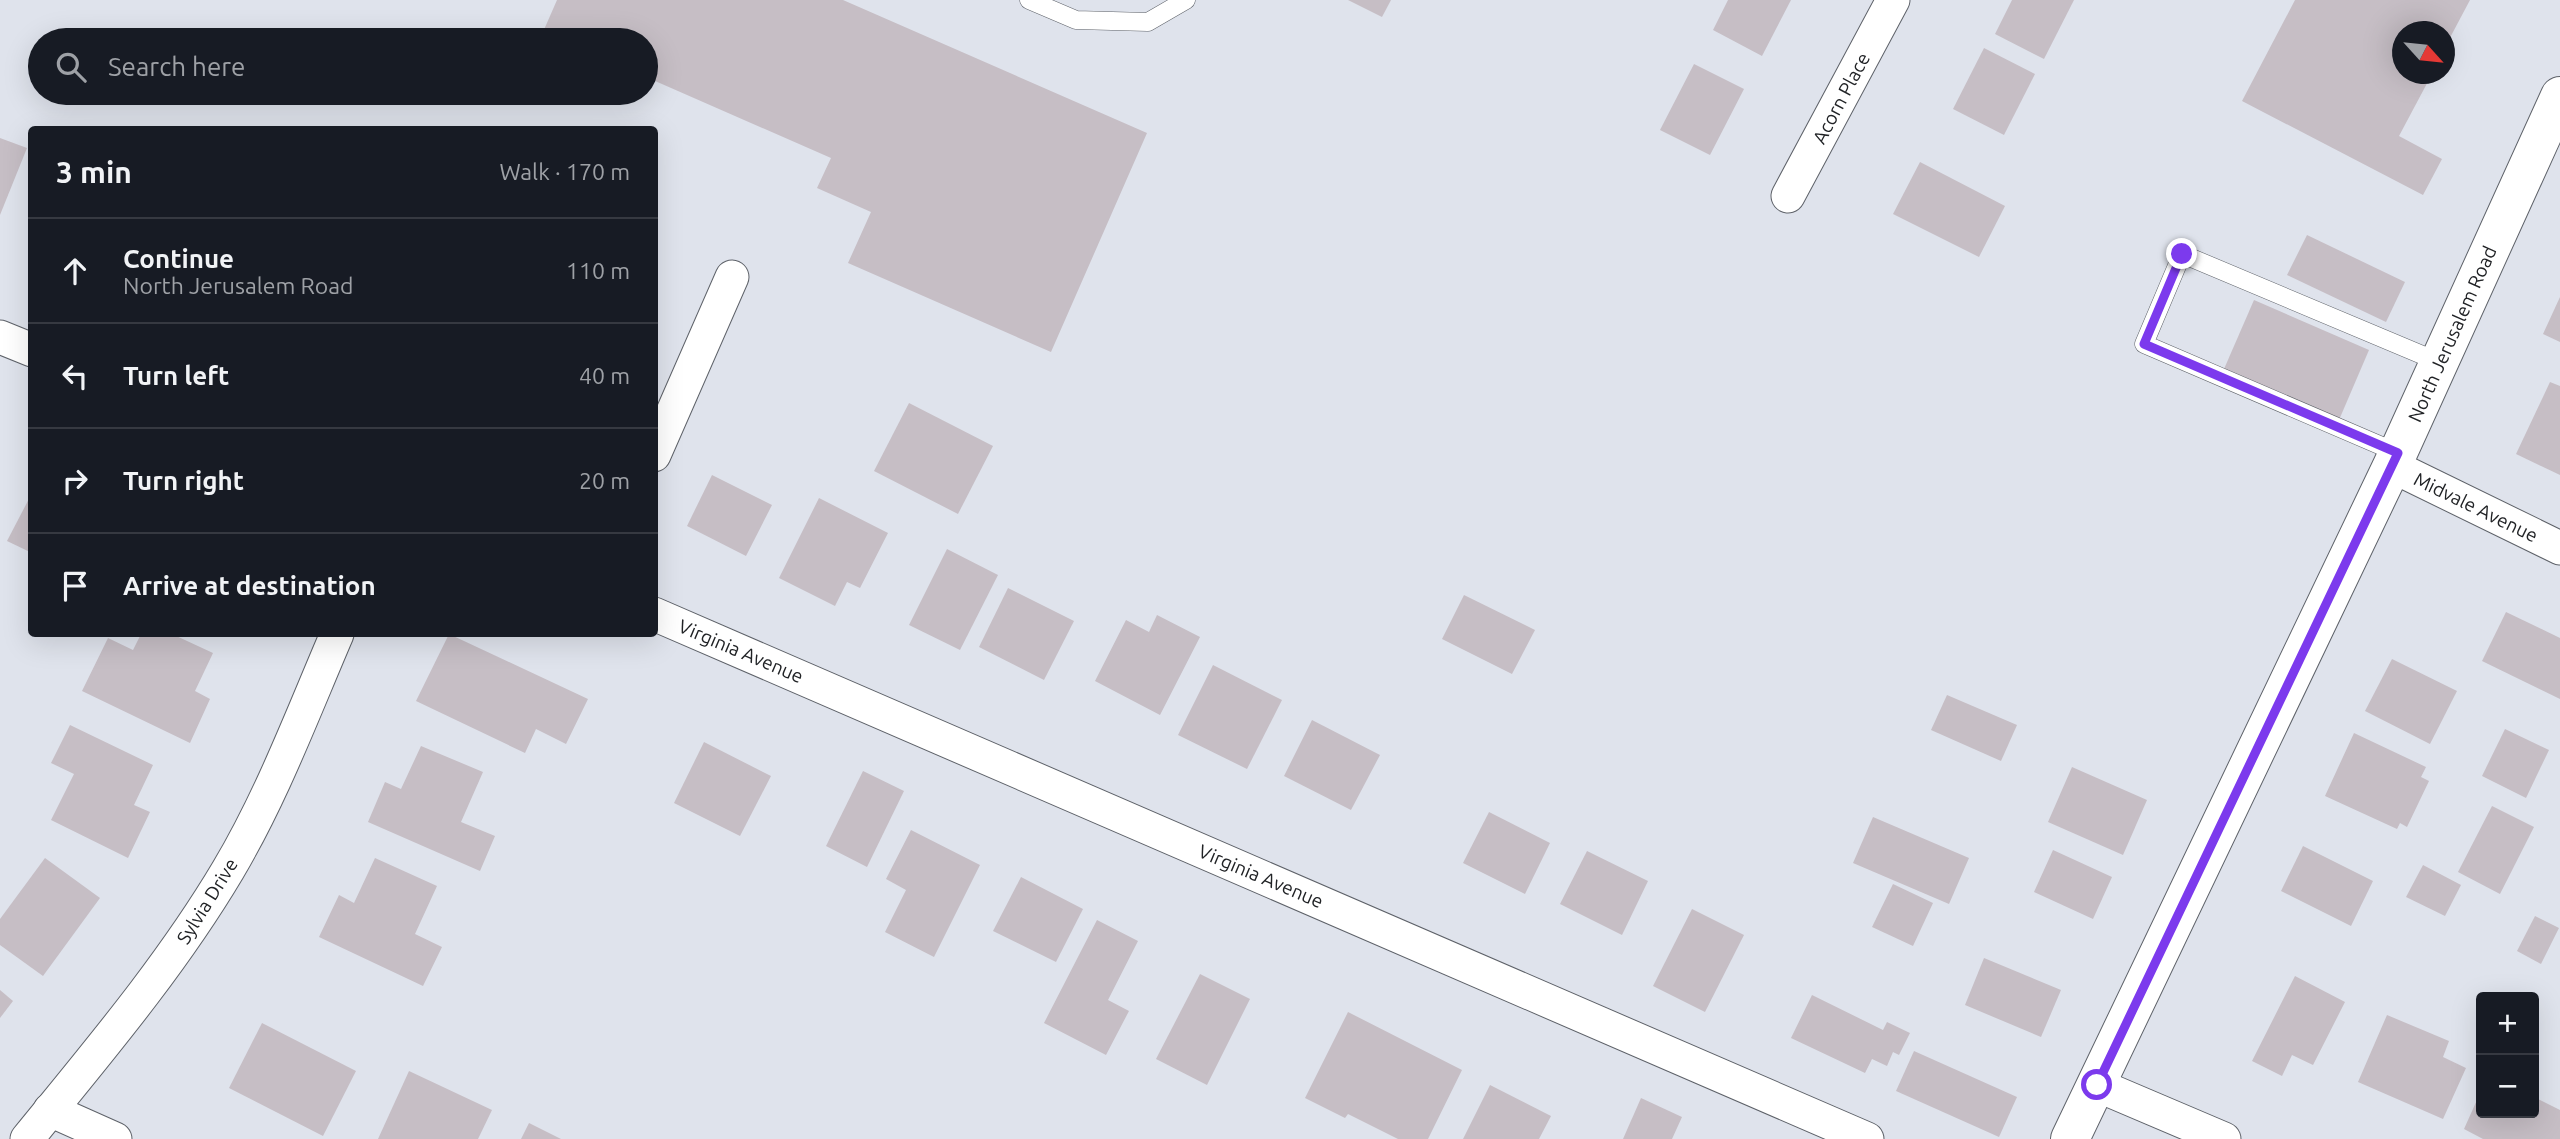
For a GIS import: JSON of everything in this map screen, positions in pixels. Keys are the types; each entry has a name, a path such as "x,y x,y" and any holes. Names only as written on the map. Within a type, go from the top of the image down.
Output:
{"main road":[{"name":"North Jerusalem Road","path":"2070,1139 2395,459 2560,96"}],"street":[{"name":"Acorn Place","path":"1788,196 1893,0"},
{"path":"658,446 732,277"},
{"path":"0,337 28,348"},
{"name":"Midvale Avenue","path":"2395,459 2560,548"},
{"name":"Virginia Avenue","path":"658,616 1867,1139"},
{"name":"Sylvia Drive","path":"27,1139 188,935 229,868 276,776 336,637"},
{"path":"2097,1085 2224,1139"},
{"path":"50,1110 115,1139"}],"lane":[{"path":"1029,0 1076,20 1148,22 1184,1"},
{"path":"2395,459 2144,344 2182,254 2440,362"}],"building":[{"path":"557,0 843,0 1147,133 1051,352 848,263 871,212 817,188 831,158 658,82 658,28 545,28"},
{"path":"1348,0 1391,0 1382,17"},
{"path":"1728,0 1791,0 1762,56 1713,30"},
{"path":"2012,0 2074,0 2044,59 1995,34"},
{"path":"2295,0 2470,0 2455,28 2455,21 2392,21 2392,84 2427,84 2399,136 2442,159 2423,195 2242,101"},
{"path":"1984,48 2035,74 2004,135 1953,109"},
{"path":"1694,64 1744,89 1710,155 1660,130"},
{"path":"0,138 27,148 0,215"},
{"path":"1920,162 2005,206 1979,257 1893,214"},
{"path":"2307,235 2405,282 2386,322 2287,275"},
{"path":"2560,297 2560,342 2543,334"},
{"path":"2254,300 2369,350 2339,420 2224,369"},
{"path":"2550,382 2560,386 2560,475 2516,454"},
{"path":"909,403 993,446 958,514 874,471"},
{"path":"712,475 772,505 746,556 687,526"},
{"path":"819,498 888,533 860,588 847,582 835,606 779,578"},
{"path":"28,501 28,551 7,541"},
{"path":"947,549 998,575 960,650 909,625"},
{"path":"1008,588 1074,621 1044,680 979,647"},
{"path":"1464,595 1535,630 1512,674 1442,639"},
{"path":"2506,612 2560,638 2560,699 2482,661"},
{"path":"1157,615 1200,637 1160,715 1095,681 1126,620 1149,632"},
{"path":"140,637 178,637 213,653 195,691 210,699 190,743 82,691 108,638 133,650"},
{"path":"448,637 455,637 588,699 566,744 536,729 525,753 416,701"},
{"path":"2392,659 2457,691 2430,744 2365,711"},
{"path":"1213,665 1282,700 1247,769 1178,735"},
{"path":"1947,695 2017,725 2001,761 1931,730"},
{"path":"1312,720 1380,755 1351,810 1284,776"},
{"path":"70,725 153,765 134,805 150,812 128,858 51,820 74,774 51,763"},
{"path":"2505,729 2549,750 2526,798 2482,776"},
{"path":"2354,733 2426,767 2421,777 2429,781 2407,827 2400,823 2397,829 2325,796"},
{"path":"704,742 771,776 740,836 674,803"},
{"path":"421,746 483,772 461,822 495,836 480,871 368,822 385,782 401,789"},
{"path":"2072,767 2147,800 2123,855 2048,822"},
{"path":"863,771 904,791 867,867 826,846"},
{"path":"2492,806 2534,827 2500,894 2458,872"},
{"path":"1489,812 1550,843 1525,894 1463,863"},
{"path":"1873,817 1969,858 1949,904 1853,863"},
{"path":"911,830 980,865 934,957 885,932 906,890 886,879"},
{"path":"2303,846 2373,881 2351,926 2281,891"},
{"path":"2053,850 2112,877 2093,919 2034,892"},
{"path":"1587,851 1648,881 1622,935 1560,904"},
{"path":"45,858 100,898 43,976 0,945 0,919"},
{"path":"375,858 437,886 415,934 442,947 423,986 319,937 339,895 354,903"},
{"path":"2423,865 2461,885 2445,916 2406,897"},
{"path":"1021,877 1083,909 1056,962 993,931"},
{"path":"1893,884 1933,903 1913,946 1872,927"},
{"path":"1692,909 1744,935 1705,1012 1653,986"},
{"path":"2535,916 2559,928 2541,964 2517,951"},
{"path":"1097,920 1138,941 1108,1000 1129,1011 1106,1055 1044,1023"},
{"path":"1984,958 2061,990 2041,1037 1965,1005"},
{"path":"1200,974 1250,999 1207,1085 1156,1059"},
{"path":"2295,976 2345,1002 2313,1065 2292,1055 2282,1076 2252,1061"},
{"path":"0,990 13,1001 0,1018"},
{"path":"1812,995 1883,1030 1887,1022 1910,1033 1899,1055 1893,1052 1887,1066 1872,1059 1865,1073 1791,1038"},
{"path":"1348,1012 1462,1070 1428,1139 1398,1139 1348,1114 1345,1118 1305,1098"},
{"path":"2387,1015 2449,1041 2443,1057 2466,1068 2443,1119 2358,1082"},
{"path":"262,1023 356,1071 323,1136 229,1088"},
{"path":"1914,1051 2017,1097 1999,1137 1896,1091"},
{"path":"409,1071 492,1110 478,1139 378,1139"},
{"path":"1490,1085 1551,1116 1539,1139 1463,1139"},
{"path":"1641,1098 1682,1117 1672,1139 1623,1139"},
{"path":"2539,1100 2560,1110 2560,1139 2483,1139 2464,1129 2476,1102 2476,1118 2539,1118"},
{"path":"529,1123 561,1139 521,1139"}],"route":[{"path":"2097,1085 2398,453 2144,344 2182,254"}]}
